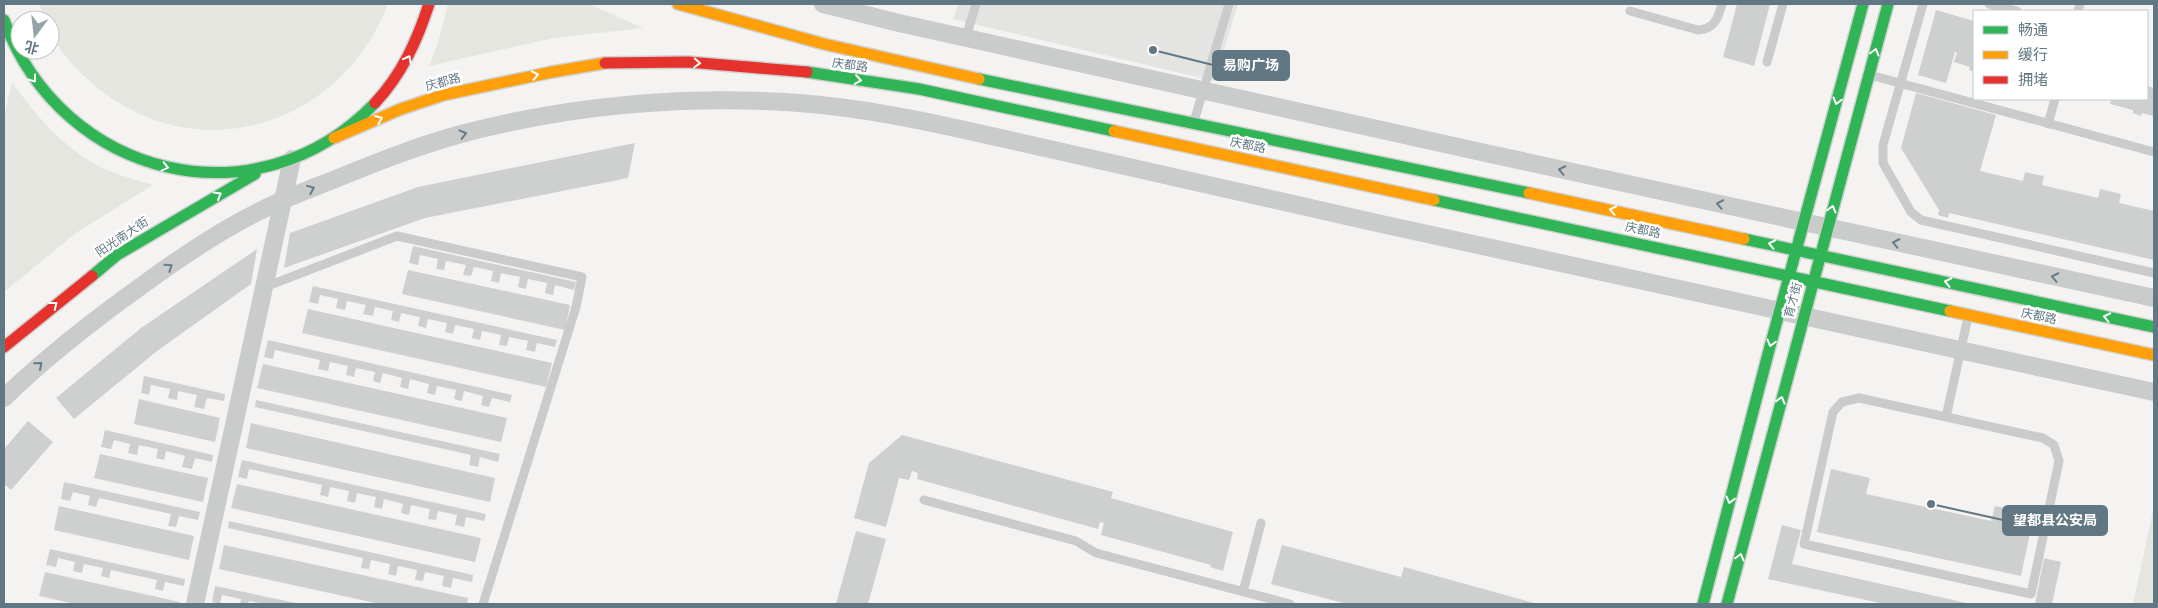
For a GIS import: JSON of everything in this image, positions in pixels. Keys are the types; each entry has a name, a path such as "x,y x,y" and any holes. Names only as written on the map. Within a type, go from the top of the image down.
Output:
{"main road":[{"path":"4,20 17,53 45,95 68,118 123,154 170,169 219,173 243,172 267,167 292,159 334,138 372,107 388,89 414,47 429,4"},
{"name":"庆都路","path":"678,4 757,28 814,41 1820,254 2154,327"},
{"name":"育才街","path":"1703,604 1863,4"},
{"name":"育才街","path":"1727,604 1812,281 1888,4"},
{"name":"庆都路","path":"334,138 410,106 443,95 578,67 611,63 674,62 744,66 919,89 2154,355"},
{"name":"阳光南大街","path":"4,348 117,255 267,167"}],"street":[{"path":"823,4 1804,223 2154,298"},
{"path":"4,398 62,345 153,277 215,236 259,212 428,144 493,127 576,111 660,102 800,103 860,111 994,137 2154,392"},
{"path":"195,604 292,159"}],"lane":[{"path":"966,37 976,4"},
{"path":"1194,122 1229,4"},
{"path":"1630,11 1698,30 1708,29 1713,26 1719,17 1722,4"},
{"path":"1767,62 1783,4"},
{"path":"1923,4 1883,145 1883,162 1911,212 1921,220 2154,273"},
{"path":"1989,4 2013,10"},
{"path":"1869,75 2154,152"},
{"path":"2048,124 2055,100"},
{"path":"265,287 397,236 582,277 576,307 483,604"},
{"path":"1946,417 1969,315"},
{"path":"1858,398 1946,417 2043,438 2054,445 2059,461 2031,594 1804,544 1833,412 1842,402 1858,398"},
{"path":"924,500 1076,540 1096,553 1290,604"},
{"path":"1242,592 1260,523"}],"shaded area":[{"path":"39,4 388,4 365,48 334,83 297,109 256,125 213,130 168,124 125,107 85,77 60,48 60,10 41,10"},
{"path":"448,4 589,4 643,28 554,38 429,66 438,43"},
{"path":"958,4 1238,4 1214,81 953,19"},
{"path":"12,82 42,120 77,153 111,171 153,185 76,233 4,292 4,118"},
{"path":"2154,506 2154,604 2133,604"}],"building":[{"path":"1737,4 1770,4 1754,66 1723,57"},
{"path":"1936,10 1973,21 1973,72 1969,70 1970,67 1954,62 1957,53 1955,52 1946,83 1918,75"},
{"path":"2148,86 2154,88 2154,116 2142,113 2141,116 2133,113 2133,110 2110,104 2111,100 2148,100"},
{"path":"1916,93 1996,115 1980,171 2023,181 2025,172 2044,176 2042,185 2098,198 2100,189 2121,194 2119,203 2154,211 2154,260 1949,213 1948,218 1938,215 1939,210 1901,148"},
{"path":"635,143 628,178 425,218 284,268 290,233 418,187"},
{"path":"413,246 576,282 574,290 555,285 553,295 545,293 547,283 528,279 526,289 518,287 520,277 501,273 499,283 491,281 493,271 474,267 471,276 463,275 466,265 446,261 444,270 436,269 438,259 420,255 418,265 409,263"},
{"path":"257,249 251,284 157,351 74,419 56,398 141,328"},
{"path":"408,270 570,305 565,330 402,294"},
{"path":"313,286 557,340 555,347 537,343 535,352 526,350 528,341 509,337 507,346 499,345 501,335 482,331 480,340 472,338 474,329 455,325 453,334 445,332 447,323 428,319 426,328 418,326 420,317 401,313 399,322 391,320 393,311 375,307 373,316 363,314 366,305 347,301 345,310 336,308 338,299 320,295 318,304 309,302"},
{"path":"308,309 552,363 546,387 302,333"},
{"path":"268,340 512,395 510,402 492,398 489,407 481,405 483,396 464,391 462,401 454,399 456,390 437,386 435,395 427,393 429,384 410,379 408,389 400,387 402,378 383,373 380,383 373,381 375,372 356,368 354,377 346,375 348,366 330,362 328,371 318,369 320,360 275,350 273,359 264,357"},
{"path":"263,364 507,418 501,442 257,388"},
{"path":"144,376 225,394 224,401 207,398 204,409 194,407 197,395 178,391 177,400 168,398 170,389 151,385 149,395 141,393"},
{"path":"139,399 220,418 215,442 134,424"},
{"path":"256,400 500,454 498,462 480,457 478,467 469,465 471,455 255,407"},
{"path":"28,421 53,442 11,490 4,484 4,449"},
{"path":"251,423 495,478 490,502 246,448"},
{"path":"105,430 213,455 212,462 195,458 192,469 182,467 185,456 166,451 164,460 156,458 158,449 139,445 137,455 128,453 130,444 114,440 111,449 101,447"},
{"path":"902,435 1113,492 1111,498 1233,532 1223,571 1210,567 1211,565 1101,535 1104,523 1100,522 1098,529 917,479 918,473 912,471 909,480 899,478 886,527 854,518 869,463"},
{"path":"100,454 208,478 203,502 94,478"},
{"path":"242,460 486,514 484,521 466,517 464,527 455,525 457,515 438,511 436,520 428,519 430,509 411,505 409,515 401,513 403,504 384,499 382,509 374,507 376,497 357,493 355,503 347,501 349,491 330,487 328,497 320,495 322,485 249,469 247,479 238,477"},
{"path":"1831,469 1870,478 1866,494 1991,521 1995,506 2034,514 2021,576 1817,532"},
{"path":"64,482 200,512 198,520 179,516 176,527 168,526 171,514 99,498 96,507 88,505 90,496 73,492 70,501 61,499"},
{"path":"237,484 481,538 475,562 231,508"},
{"path":"59,506 194,536 189,560 54,530"},
{"path":"229,521 473,575 472,582 453,578 451,588 442,586 444,576 425,572 423,581 415,580 417,570 398,566 396,576 388,574 390,564 371,560 369,569 361,568 363,558 228,528"},
{"path":"1782,525 1801,530 1792,564 1971,604 1885,604 1768,579"},
{"path":"856,531 886,539 868,604 836,604"},
{"path":"224,545 468,598 467,604 380,604 219,569"},
{"path":"1282,545 1401,577 1404,567 1538,604 1347,604 1271,584"},
{"path":"50,549 185,579 184,586 165,582 163,591 155,589 157,580 111,570 109,578 101,576 103,568 84,564 82,573 73,571 75,562 58,558 56,567 46,565"},
{"path":"2044,558 2061,562 2052,604 2035,604"},
{"path":"45,572 180,602 180,604 75,604 39,596"},
{"path":"215,586 296,604 266,604 249,601 248,604 240,604 241,599 222,595 220,604 212,602"}],"traffic: fast":[{"path":"1703,604 1768,354 1863,4"},
{"path":"1727,604 1888,4"},
{"path":"4,20 32,74 70,117 116,148 167,167 221,172 275,164 328,141 375,103"},
{"path":"807,72 919,89 1114,131"},
{"path":"979,79 1529,193"},
{"path":"92,276 117,255 255,174"},
{"path":"1434,200 1950,311"},
{"path":"1744,239 2154,327"}],"traffic: slow":[{"path":"678,4 824,44 979,79"},
{"path":"334,138 401,109 443,95 605,63"},
{"path":"1114,131 1434,200"},
{"path":"1529,193 1744,239"},
{"path":"1950,311 2154,355"}],"traffic: jam":[{"path":"375,103 401,69 429,4"},
{"path":"605,63 688,62 807,72"},
{"path":"4,347 92,276"}],"place":[{"name":"易购广场","path":"1153,50"},
{"name":"望都县公安局","path":"1931,504"}]}
